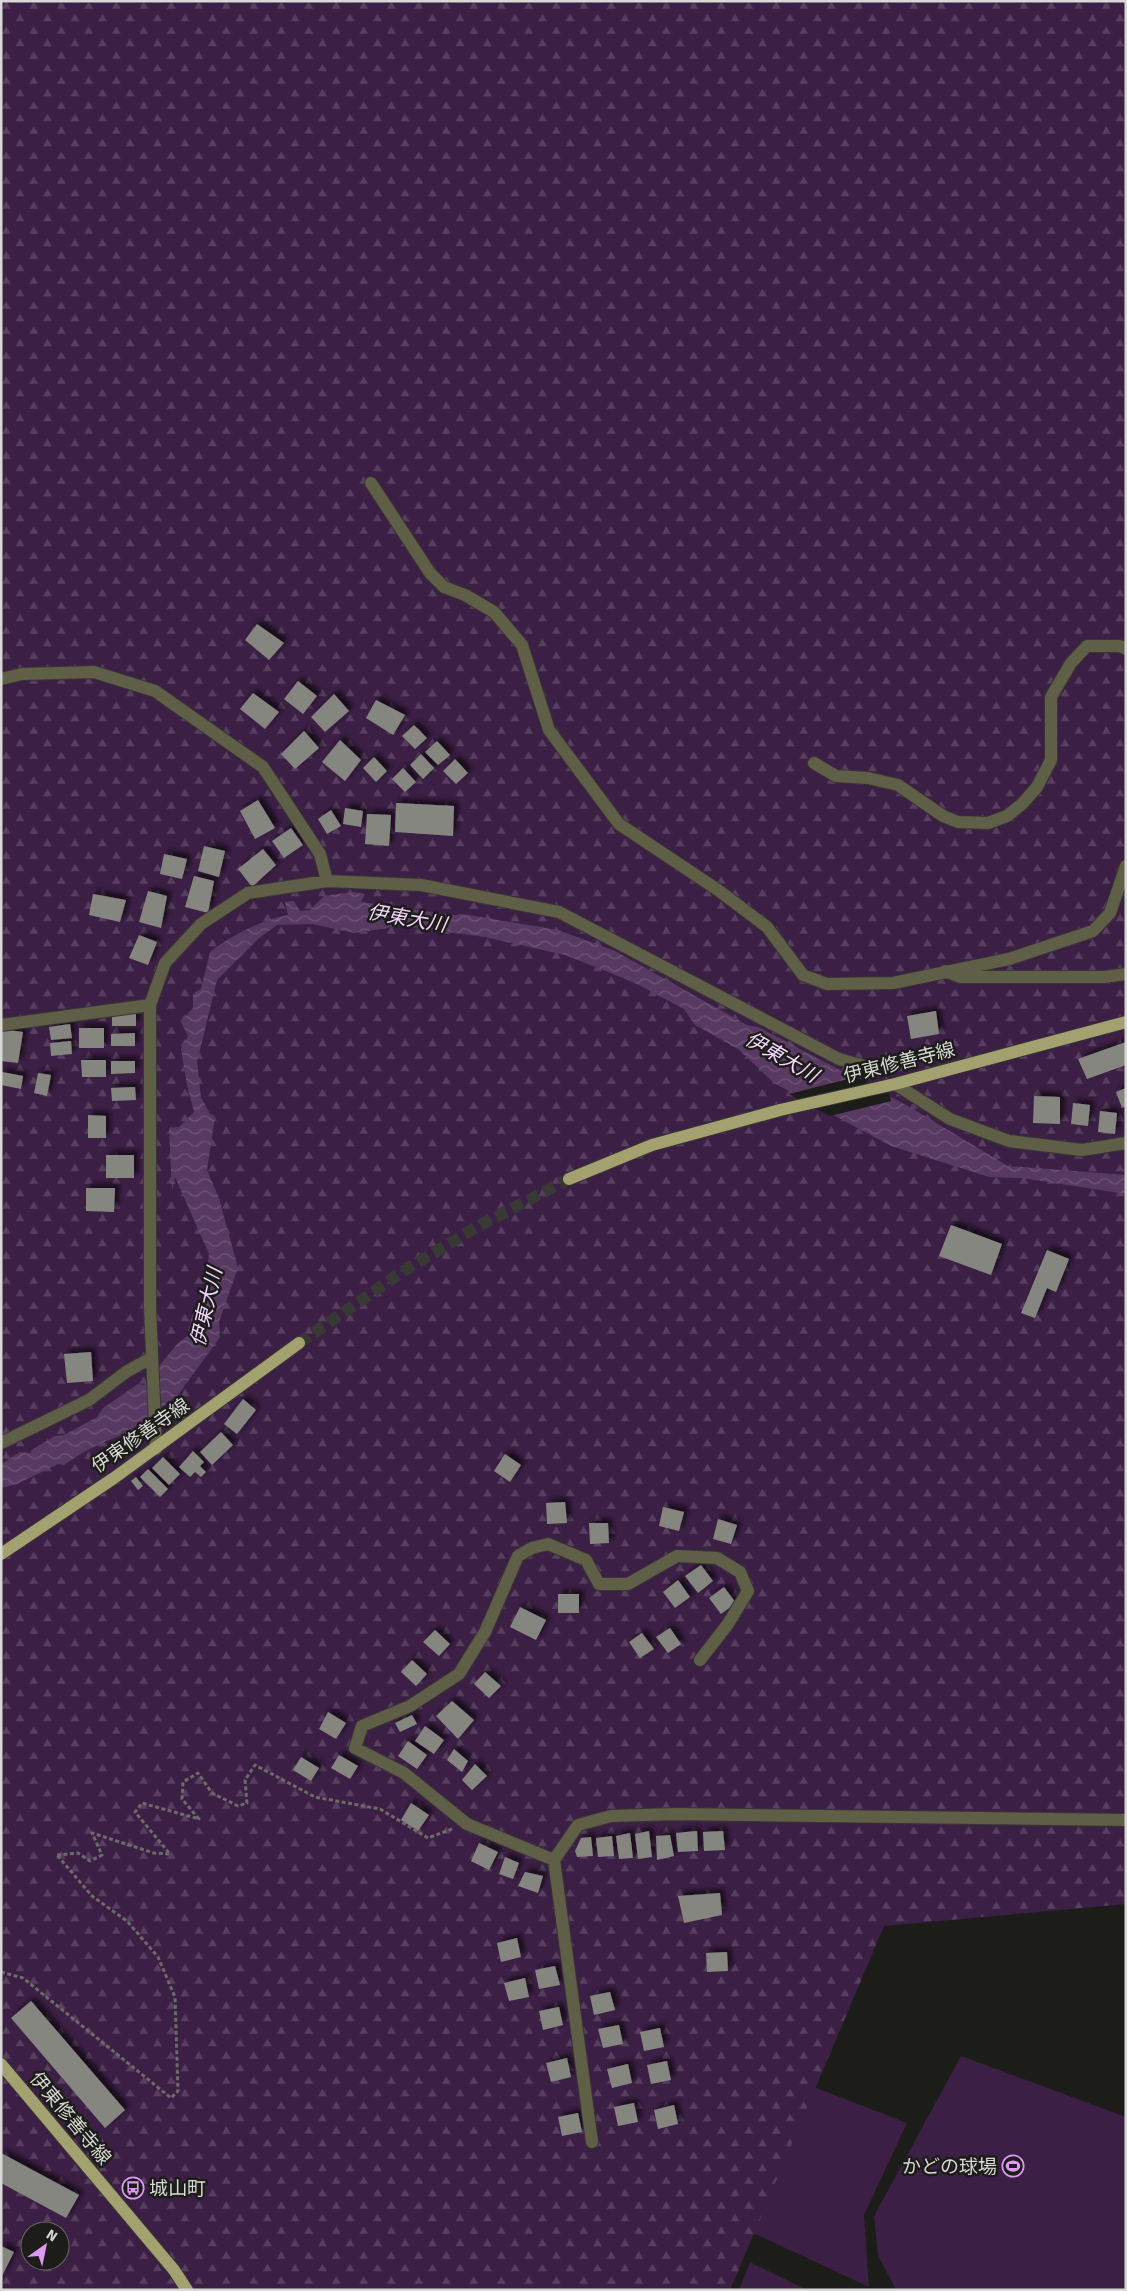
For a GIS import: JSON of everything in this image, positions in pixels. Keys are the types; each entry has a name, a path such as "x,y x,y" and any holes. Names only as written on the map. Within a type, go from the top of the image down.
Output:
{"main road":[{"name":"伊東修善寺線","path":"569,1179 652,1145 780,1110 895,1084 1126,1022"},
{"name":"伊東修善寺線","path":"1,1554 156,1449 299,1344"},
{"name":"伊東修善寺線","path":"1,2064 174,2270 188,2290"}],"street":[{"path":"371,483 430,573 444,587 465,595 494,612 522,644 549,730 619,824 718,890 767,927 803,975 827,984 893,983 1008,959 1093,931 1110,913 1126,866"},
{"path":"814,764 836,776 868,778 898,785 942,816 958,822 988,823 1007,816 1022,804 1037,787 1051,760 1051,697 1070,663 1086,646 1120,646 1126,648"},
{"path":"1,679 22,674 94,672 155,691 263,767 320,854 327,881"},
{"path":"156,1449 151,1358 150,1005 165,963 201,924 248,893 327,881 421,885 559,912 839,1059 874,1069"},
{"path":"944,971 960,977 1104,977 1126,974"},
{"path":"1,1025 150,1005"},
{"path":"895,1084 950,1119 1009,1142 1082,1150 1126,1143"},
{"path":"1,1443 89,1400 126,1372 151,1358"},
{"path":"554,1860 467,1824 404,1773 355,1748 362,1726 410,1706 459,1674 485,1632 518,1556 532,1548 548,1544 586,1560 599,1584 628,1584 677,1556 717,1558 740,1572 748,1591 728,1624 700,1660"},
{"path":"592,2142 554,1860 578,1826 612,1816 677,1814 1126,1820"}],"path":[{"path":"1,1972 23,1978 171,2098 178,2091 175,1997 158,1957 126,1921 92,1896 57,1855 78,1854 90,1861 102,1856 92,1833 154,1853 170,1854 135,1812 142,1803 199,1819 182,1799 183,1782 198,1774 212,1793 238,1806 247,1803 245,1780 255,1765 315,1797 380,1809 428,1838 467,1824"}],"green space":[{"path":"1,1 1126,1 1126,1904 884,1926 730,2290 1,2290"},
{"name":"かどの球場","path":"961,2056 1126,2117 1126,2290 896,2290 878,2255 874,2216"},
{"path":"809,2085 907,2123 864,2215 869,2287 749,2231"},
{"path":"750,2262 807,2290 739,2290"}],"water":[{"name":"伊東大川","path":"352,892 365,894 361,902 454,915 463,914 558,930 615,951 747,1025 758,1027 908,1106 1008,1166 1126,1175 1126,1194 1022,1178 989,1177 891,1146 774,1083 738,1049 695,1025 684,1009 633,982 565,955 485,937 402,926 354,933 312,924 277,925 258,939 217,980 197,1062 201,1097 210,1114 215,1117 207,1170 219,1198 238,1268 219,1322 220,1337 178,1395 143,1421 138,1430 100,1444 64,1465 58,1464 17,1484 1,1488 1,1464 20,1452 30,1453 33,1449 55,1436 64,1435 97,1417 103,1408 138,1384 144,1385 177,1344 187,1336 192,1316 202,1303 209,1254 175,1177 172,1192 169,1128 179,1127 194,1112 181,1049 188,1036 181,1022 193,1008 193,994 201,989 210,952 247,929 268,920 288,915 285,902 294,901 300,911 310,910 324,896"}],"pier":[{"path":"856,1077 867,1082 870,1091 880,1089 889,1093 891,1101 830,1116 789,1094"}],"building":[{"path":"257,624 284,643 269,660 245,640"},
{"path":"298,681 317,696 303,714 284,699"},
{"path":"253,693 279,712 265,729 240,709"},
{"path":"334,694 349,711 325,732 311,717"},
{"path":"376,700 405,715 393,735 366,718"},
{"path":"414,725 427,738 415,749 402,736"},
{"path":"304,731 319,748 295,769 281,754"},
{"path":"340,740 361,760 345,781 322,762"},
{"path":"437,741 450,755 438,765 425,752"},
{"path":"421,754 434,768 423,779 410,765"},
{"path":"374,757 387,771 376,782 363,768"},
{"path":"455,759 468,773 456,784 443,771"},
{"path":"403,768 416,782 405,792 392,779"},
{"path":"258,800 275,828 255,839 240,811"},
{"path":"396,803 454,806 453,836 395,832"},
{"path":"345,808 363,811 361,827 343,824"},
{"path":"331,810 341,826 327,834 318,819"},
{"path":"367,814 391,815 389,846 365,844"},
{"path":"291,828 303,845 284,858 272,841"},
{"path":"204,846 225,851 219,877 198,871"},
{"path":"263,849 276,865 252,887 238,869"},
{"path":"164,854 187,859 182,879 160,874"},
{"path":"194,876 214,881 208,913 185,907"},
{"path":"148,891 167,896 161,928 139,922"},
{"path":"93,894 126,900 120,922 89,915"},
{"path":"139,935 157,942 148,965 129,958"},
{"path":"936,1011 939,1034 911,1039 907,1016"},
{"path":"136,1013 136,1026 112,1026 112,1014"},
{"path":"70,1024 72,1038 51,1040 49,1027"},
{"path":"79,1028 104,1028 104,1048 79,1048"},
{"path":"1,1029 23,1032 18,1063 1,1061"},
{"path":"135,1033 135,1046 111,1046 111,1034"},
{"path":"71,1041 72,1054 51,1056 50,1043"},
{"path":"1126,1042 1126,1065 1087,1079 1078,1059"},
{"path":"81,1060 106,1060 106,1077 82,1077"},
{"path":"111,1061 135,1061 135,1073 111,1074"},
{"path":"2,1072 23,1076 21,1089 1,1085"},
{"path":"38,1073 51,1075 47,1096 34,1093"},
{"path":"135,1087 136,1100 112,1101 111,1088"},
{"path":"1126,1088 1126,1106 1122,1108 1116,1092"},
{"path":"1034,1096 1060,1097 1060,1124 1033,1123"},
{"path":"1073,1103 1090,1105 1088,1126 1071,1124"},
{"path":"1100,1111 1117,1113 1115,1134 1098,1132"},
{"path":"88,1115 106,1116 106,1138 88,1138"},
{"path":"106,1155 134,1155 134,1178 106,1178"},
{"path":"86,1188 115,1188 114,1212 86,1211"},
{"path":"951,1225 1002,1244 991,1275 939,1256"},
{"path":"1047,1250 1069,1259 1056,1292 1047,1288 1035,1318 1021,1313"},
{"path":"91,1352 93,1381 67,1383 64,1354"},
{"path":"243,1399 256,1410 237,1434 224,1424"},
{"path":"221,1432 233,1445 212,1465 200,1452"},
{"path":"193,1451 204,1462 200,1466 206,1472 201,1477 195,1472 190,1477 179,1467"},
{"path":"505,1454 521,1465 510,1482 494,1471"},
{"path":"163,1457 180,1474 169,1485 152,1468"},
{"path":"148,1469 168,1489 160,1497 140,1477"},
{"path":"136,1477 143,1486 138,1490 131,1481"},
{"path":"565,1502 567,1523 547,1524 546,1503"},
{"path":"663,1507 684,1512 679,1531 659,1526"},
{"path":"718,1519 737,1525 731,1544 713,1539"},
{"path":"589,1523 608,1523 609,1543 590,1544"},
{"path":"701,1565 713,1581 698,1593 685,1576"},
{"path":"678,1580 690,1597 675,1608 663,1592"},
{"path":"724,1587 736,1603 721,1614 709,1598"},
{"path":"558,1594 579,1594 579,1613 558,1613"},
{"path":"520,1607 546,1620 536,1640 510,1627"},
{"path":"670,1628 681,1644 668,1653 656,1637"},
{"path":"435,1630 450,1644 439,1656 423,1642"},
{"path":"642,1633 654,1649 640,1658 629,1642"},
{"path":"412,1660 427,1674 416,1686 401,1672"},
{"path":"485,1672 501,1686 489,1698 474,1684"},
{"path":"452,1701 474,1720 458,1739 436,1716"},
{"path":"328,1712 346,1723 336,1739 319,1729"},
{"path":"412,1715 417,1724 400,1732 395,1723"},
{"path":"425,1726 444,1740 434,1754 415,1741"},
{"path":"408,1741 427,1755 417,1769 398,1756"},
{"path":"454,1749 468,1761 462,1772 447,1760"},
{"path":"339,1755 358,1766 350,1779 331,1768"},
{"path":"301,1757 319,1768 311,1781 293,1770"},
{"path":"475,1764 487,1776 472,1790 462,1780"},
{"path":"411,1803 429,1815 418,1831 401,1820"},
{"path":"649,1831 652,1857 638,1859 635,1834"},
{"path":"697,1831 698,1851 678,1852 676,1833"},
{"path":"723,1831 725,1850 704,1851 703,1832"},
{"path":"630,1833 633,1858 619,1859 616,1836"},
{"path":"670,1835 674,1856 657,1860 656,1836"},
{"path":"612,1836 614,1856 598,1857 596,1838"},
{"path":"591,1837 593,1856 577,1857 575,1851 581,1838"},
{"path":"479,1843 498,1852 489,1870 471,1861"},
{"path":"505,1857 519,1863 513,1879 499,1874"},
{"path":"525,1872 543,1876 538,1893 518,1886"},
{"path":"720,1893 722,1915 684,1923 678,1896"},
{"path":"517,1938 521,1957 501,1962 497,1943"},
{"path":"727,1952 728,1971 707,1972 706,1953"},
{"path":"555,1966 560,1985 539,1989 535,1970"},
{"path":"525,1978 529,1997 509,2001 504,1983"},
{"path":"610,1992 615,2010 594,2015 590,1996"},
{"path":"31,2001 125,2110 105,2128 11,2018"},
{"path":"559,2007 563,2025 543,2030 539,2011"},
{"path":"619,2025 623,2044 603,2048 598,2029"},
{"path":"660,2028 664,2047 644,2051 640,2032"},
{"path":"567,2058 571,2077 551,2082 546,2063"},
{"path":"667,2061 671,2080 651,2084 647,2065"},
{"path":"628,2064 632,2083 612,2088 607,2069"},
{"path":"634,2103 638,2122 618,2126 614,2107"},
{"path":"674,2105 678,2124 658,2129 654,2110"},
{"path":"578,2113 582,2132 562,2136 558,2117"},
{"path":"1,2153 79,2195 66,2218 1,2183"},
{"path":"1,2246 14,2252 1,2278"}],"tunnel":[{"path":"299,1343 408,1268 480,1225 569,1179"}],"place":[{"name":"かどの球場","path":"1013,2166"},
{"name":"城山町","path":"133,2188"}]}
